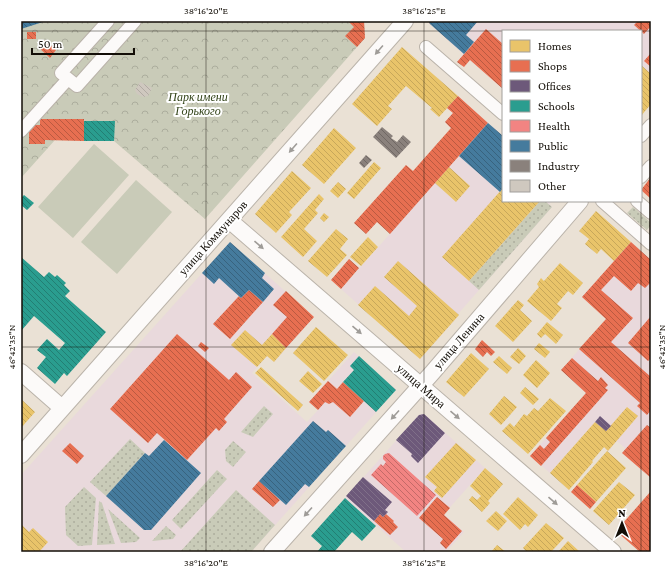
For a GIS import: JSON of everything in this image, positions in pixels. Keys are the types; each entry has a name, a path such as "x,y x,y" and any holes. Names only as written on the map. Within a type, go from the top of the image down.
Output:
{"street":[{"path":"108,21 61,73 77,86 135,21"},
{"name":"улица Коммунаров","path":"21,455 403,22"},
{"path":"426,47 502,113"},
{"path":"21,131 68,79"},
{"path":"642,135 651,125"},
{"path":"642,176 651,166"},
{"name":"улица Ленина","path":"272,552 421,385 579,202"},
{"path":"606,202 616,205 651,244"},
{"path":"638,202 651,213"},
{"name":"улица Мира","path":"229,220 613,552"},
{"path":"21,372 62,408"}],"shaded area":[{"path":"428,21 651,21 651,104 642,115 642,30 502,30 502,88 470,60 464,67 457,62 463,54"},
{"path":"463,101 502,135 502,202 551,202 549,204 552,207 420,359 341,289 459,156 451,128 445,122"},
{"path":"230,242 314,317 274,362 267,356 252,373 307,422 318,410 309,402 354,352 396,390 251,552 21,552 21,475"},
{"path":"631,242 651,260 651,478 622,453 625,448 617,441 608,451 586,432 550,473 530,456 586,393 561,370 606,319 582,297"},
{"path":"424,414 485,468 444,514 464,532 446,552 406,552 345,498 419,415"}],"green space":[{"name":"Парк имени Горького","path":"21,21 364,21 365,38 205,219 114,141 55,140 21,178"},
{"path":"94,144 129,175 73,238 38,207"},
{"path":"136,180 172,212 117,274 81,242"},
{"path":"539,202 546,202 552,207 479,290 469,281"},
{"path":"633,207 651,223 647,230 627,213"},
{"path":"264,406 273,414 253,437 241,432"},
{"path":"130,439 145,453 106,496 90,482"},
{"path":"233,441 246,452 233,467 226,461 225,450"},
{"path":"217,470 227,479 181,529 172,520"},
{"path":"84,487 96,498 92,545 78,546 66,535 65,507"},
{"path":"236,490 275,525 251,552 180,552"},
{"path":"99,501 102,503 115,544 97,545"},
{"path":"108,509 140,538 136,542 121,543"},
{"path":"166,526 176,535 173,539 152,541"}],"building: Homes":[{"path":"402,47 458,96 439,117 430,109 432,108 406,86 388,106 392,109 377,126 352,104"},
{"path":"642,66 651,74 651,104 642,115"},
{"path":"334,128 356,148 324,184 302,165"},
{"path":"374,162 381,168 354,199 347,193"},
{"path":"449,167 470,186 456,202 435,183"},
{"path":"292,171 311,188 289,212 292,215 276,233 255,214"},
{"path":"338,182 346,189 338,198 330,191"},
{"path":"502,189 502,202 539,202 469,281 442,257"},
{"path":"319,194 324,199 315,210 318,213 304,229 317,241 303,257 281,237"},
{"path":"596,211 631,242 614,261 601,249 597,254 585,244 589,239 579,231"},
{"path":"324,213 329,217 324,222 320,218"},
{"path":"336,229 348,239 340,249 347,255 327,277 308,261"},
{"path":"368,237 378,247 361,266 350,257"},
{"path":"398,261 459,315 420,359 358,305 375,286 409,316 417,306 384,277"},
{"path":"560,263 583,283 573,295 568,291 557,304 562,308 551,321 527,301 539,287 537,284 541,278 544,281"},
{"path":"518,300 524,305 520,310 532,321 513,342 495,326"},
{"path":"547,322 563,335 556,344 545,334 541,338 537,334"},
{"path":"316,327 348,355 324,381 293,353"},
{"path":"245,330 262,345 272,334 286,348 274,362 267,356 257,367 231,345"},
{"path":"539,343 550,352 545,358 534,349"},
{"path":"518,348 526,356 519,364 510,357"},
{"path":"471,353 489,369 464,397 446,382"},
{"path":"499,356 512,368 507,374 493,362"},
{"path":"536,360 550,373 537,388 523,375"},
{"path":"261,367 303,405 298,411 255,373"},
{"path":"308,371 322,384 313,393 299,381"},
{"path":"525,387 539,399 533,405 520,393"},
{"path":"504,396 517,407 501,425 489,414"},
{"path":"550,398 566,411 528,454 502,431 510,423 514,427 524,414 527,416 534,408 538,411"},
{"path":"21,399 35,412 21,428"},
{"path":"627,407 638,416 608,451 604,447 569,490 550,473 595,422 606,431"},
{"path":"456,443 476,460 442,498 434,491 437,487 425,477"},
{"path":"607,451 626,468 596,502 577,485"},
{"path":"485,468 503,484 488,501 490,503 482,512 469,500 472,496 477,500 481,496 470,486"},
{"path":"619,482 635,495 609,525 593,511"},
{"path":"518,497 538,515 528,527 525,524 520,530 503,514"},
{"path":"496,511 507,521 498,531 486,521"},
{"path":"546,523 564,538 551,552 527,552 523,548"},
{"path":"21,524 29,532 33,528 48,542 39,552 21,552"},
{"path":"568,541 580,552 558,552"},
{"path":"497,545 506,552 491,552"}],"building: Shops":[{"path":"348,21 364,21 365,38 357,47 345,36 354,27"},
{"path":"428,21 440,21 438,25 434,26"},
{"path":"638,21 651,21 651,26 644,34 642,30 640,30 634,25"},
{"path":"486,29 502,43 502,88 470,60 464,67 457,62"},
{"path":"27,32 36,32 36,39 27,39"},
{"path":"44,40 56,50 50,58 38,47"},
{"path":"651,53 651,67 644,61"},
{"path":"458,96 488,123 390,234 377,222 366,234 354,223 406,165 413,171 451,128 445,122 453,113 447,108"},
{"path":"40,119 84,119 84,141 45,140 45,144 29,144 29,125 40,125"},
{"path":"651,177 651,199 642,191"},
{"path":"631,242 651,260 651,282 645,288 638,283 631,291 614,276 601,290 633,318 611,342 651,377 651,410 647,415 637,406 640,403 579,349 606,319 582,297"},
{"path":"349,259 359,268 341,289 331,280"},
{"path":"249,290 263,302 230,339 213,324 239,296 241,298"},
{"path":"286,291 314,317 286,348 272,334 287,317 273,305"},
{"path":"651,316 651,358 648,361 628,343"},
{"path":"177,334 229,380 236,372 252,387 224,419 227,422 219,431 216,428 187,460 157,433 148,443 110,409"},
{"path":"482,340 495,352 491,356 487,352 483,357 475,349"},
{"path":"201,342 209,348 205,352 198,346"},
{"path":"572,358 598,381 601,377 608,385 605,388 608,390 541,466 530,456 540,445 544,449 550,442 546,438 586,393 561,370"},
{"path":"328,381 337,389 343,382 364,401 350,417 333,402 329,404 325,402 318,410 309,402"},
{"path":"647,425 651,428 651,478 622,453"},
{"path":"70,443 84,456 77,464 62,451"},
{"path":"259,481 280,500 273,507 252,489"},
{"path":"577,485 596,502 590,509 571,492"},
{"path":"651,491 651,552 640,552 616,531"},
{"path":"437,497 450,508 444,515 462,531 446,549 440,543 443,539 419,518"},
{"path":"380,514 383,517 386,514 398,527 390,535 374,521"}],"building: Offices":[{"path":"424,414 445,433 418,463 411,456 412,454 396,440 419,415"},
{"path":"600,416 611,426 606,431 595,422"},
{"path":"363,477 392,502 385,510 388,512 383,517 380,514 374,521 346,496"}],"building: Schools":[{"path":"84,121 115,121 114,141 84,141"},
{"path":"24,195 34,203 27,210 21,205 21,198"},
{"path":"21,257 44,277 49,272 55,277 57,275 66,283 64,285 70,291 65,296 106,332 67,376 64,373 55,384 37,368 46,357 37,350 47,339 59,350 65,343 34,316 21,331"},
{"path":"359,356 396,390 376,412 343,382 354,370 350,366"},
{"path":"345,498 376,526 362,541 352,532 334,552 317,552 322,546 311,536"}],"building: Health":[{"path":"389,453 436,495 417,516 371,475 381,464 383,466 386,462 383,459 383,456"}],"building: Public":[{"path":"21,21 43,21 43,22 21,29"},
{"path":"428,21 478,21 466,35 474,42 464,54"},
{"path":"488,123 502,135 502,189 500,192 459,156"},
{"path":"230,242 265,273 262,278 274,289 263,302 249,290 241,298 219,278 214,284 202,273"},
{"path":"313,421 326,432 328,430 346,446 309,487 305,484 286,505 259,481"},
{"path":"164,440 201,473 151,530 144,530 106,496 145,453 149,456"}],"building: Industry":[{"path":"382,127 393,136 391,138 397,142 403,135 411,142 396,158 373,137"},
{"path":"366,155 372,160 364,168 359,163"}],"building: Other":[{"path":"140,82 152,88 148,96 143,97 137,94 135,90"}]}
